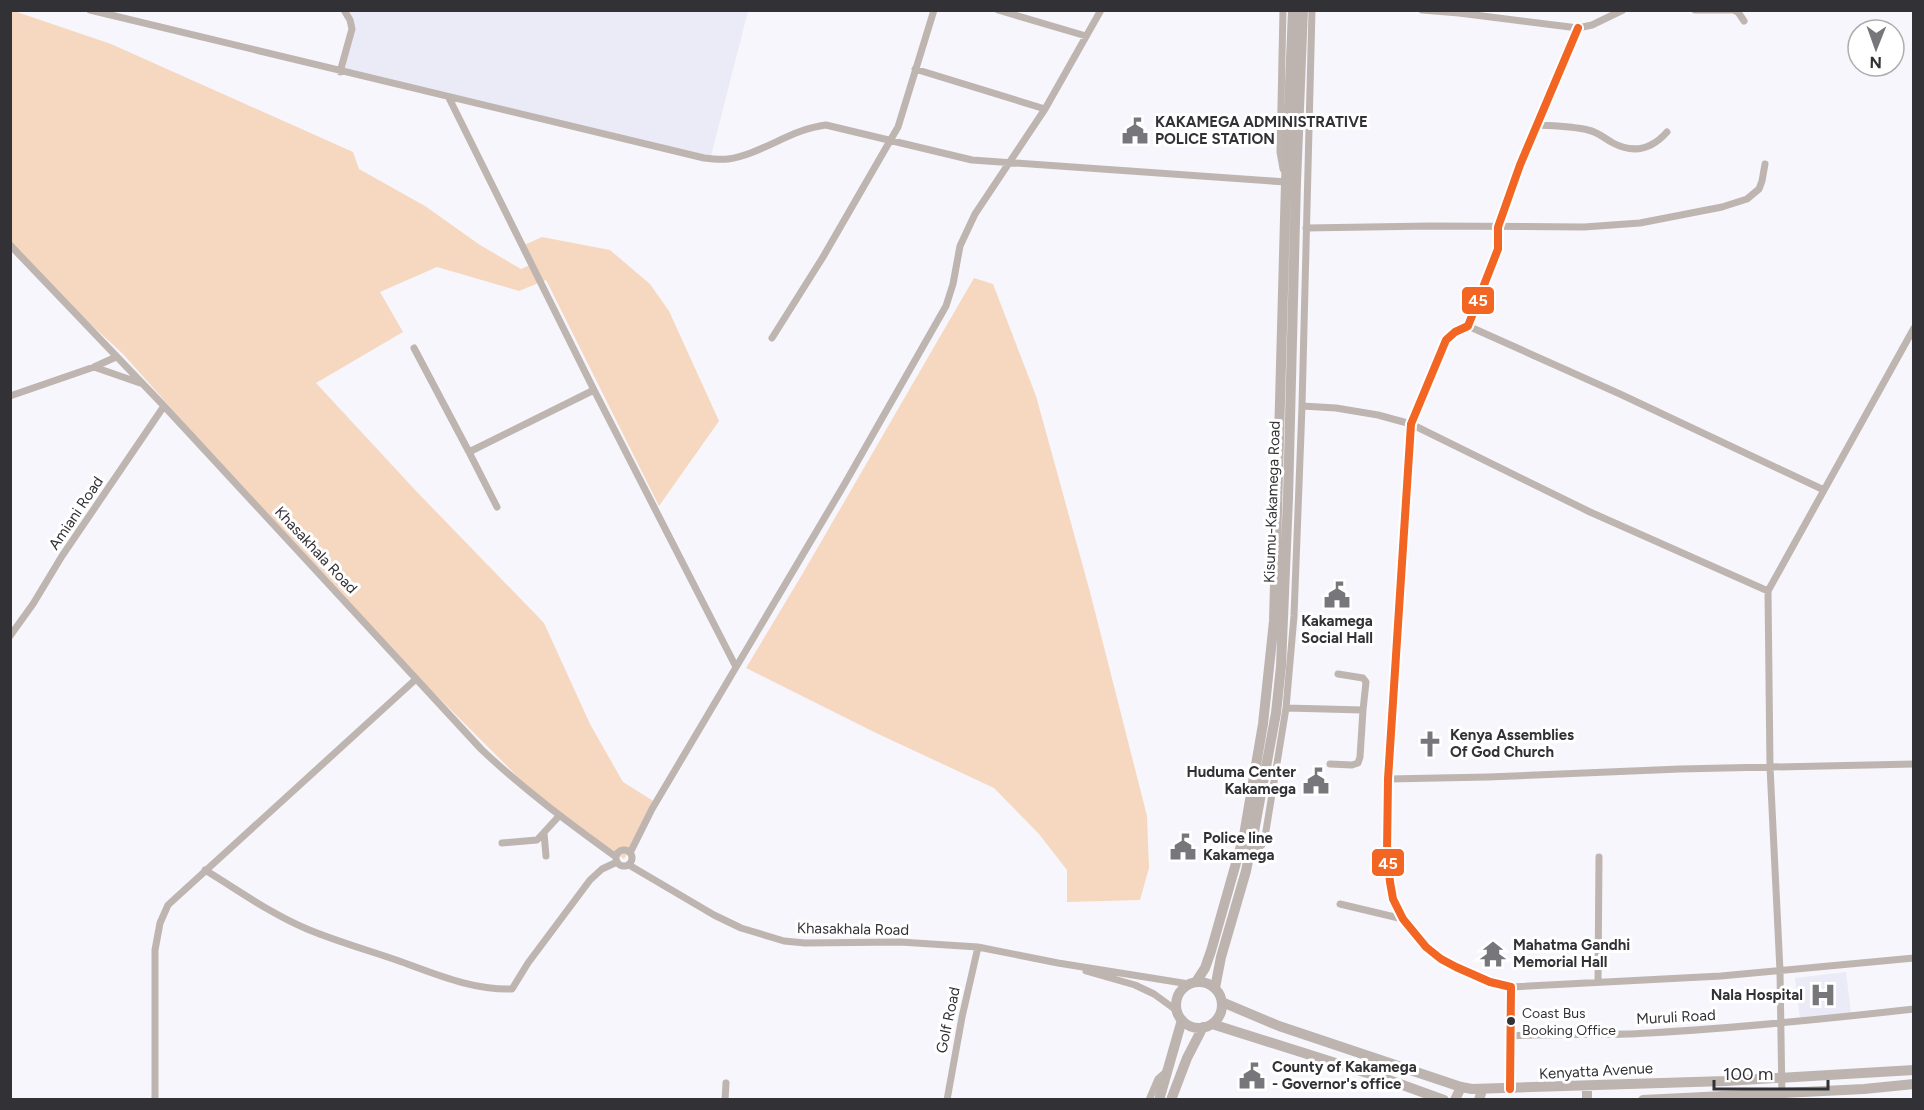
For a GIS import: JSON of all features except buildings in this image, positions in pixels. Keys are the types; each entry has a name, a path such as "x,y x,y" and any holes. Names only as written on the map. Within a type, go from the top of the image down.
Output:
{"highway":[{"name":"Kisumu-Kakamega Road","path":"1193,983 1205,968 1211,951 1244,835 1269,683 1274,621 1293,10"},
{"name":"Kisumu-Kakamega Road","path":"1215,988 1221,957 1250,855 1276,713 1281,666 1303,10"},
{"path":"1171,1100 1188,1058 1207,1026 1220,1014 1222,1002 1215,988 1203,982 1193,983 1178,995 1176,1010 1182,1020 1192,1027 1207,1026 1273,1042 1444,1100"},
{"name":"Kenyatta Avenue","path":"1222,1002 1279,1026 1481,1095 1510,1089 1914,1070"},
{"path":"1159,1100 1182,1020"},
{"path":"1273,1042 1279,1026"},
{"path":"1862,1074 1864,1089"},
{"path":"1664,1083 1665,1099"},
{"name":"Kenyatta Avenue","path":"1643,1100 1782,1096 1914,1084"},
{"path":"1587,1087 1587,1100"}],"main road":[{"path":"1455,1100 1461,1087"}],"street":[{"path":"90,10 449,98 719,160 745,154 786,136 826,125 972,160 1286,182 1280,152 1283,10"},
{"path":"340,72 352,29 344,10"},
{"path":"772,338 898,127 934,10"},
{"path":"998,10 1086,36"},
{"path":"616,859 623,866 629,865 632,860 630,853 652,809 844,485 946,306 953,284 960,246 975,214 1045,109 1101,10"},
{"path":"1250,855 1262,845 1265,837 1286,708 1294,616 1312,10"},
{"path":"1422,10 1578,28 1592,25 1623,10"},
{"path":"1695,10 1732,10 1738,12 1744,21"},
{"path":"1578,28 1520,165 1498,227 1498,249 1468,326 1455,332 1446,340 1410,424 1388,779 1387,852 1393,899 1403,919 1426,947 1441,959 1490,982 1511,987 1780,971 1914,958"},
{"path":"915,69 1045,109"},
{"path":"449,98 594,390 736,667"},
{"path":"1537,125 1586,129 1597,132 1622,147 1641,148 1657,143 1667,132"},
{"path":"1306,228 1584,227 1640,223 1731,205 1755,193 1762,181 1765,164"},
{"name":"Khasakhala Road","path":"10,245 164,406 505,772 616,859"},
{"path":"1468,326 1641,403 1824,490"},
{"path":"1782,1096 1780,971 1770,767 1768,591 1914,328"},
{"path":"414,348 497,507"},
{"path":"10,396 94,368 116,357"},
{"path":"94,368 143,384"},
{"path":"469,452 594,390"},
{"name":"Amiani Road","path":"10,636 164,406"},
{"path":"1302,406 1368,413 1410,424 1590,512 1768,591"},
{"path":"1288,483 1300,464"},
{"path":"1330,764 1352,765 1358,763 1360,757 1366,682 1363,678 1338,674"},
{"path":"155,1100 155,950 160,923 168,905 416,679"},
{"path":"1286,708 1363,710"},
{"path":"1388,779 1914,764"},
{"path":"502,843 537,840 559,816"},
{"path":"544,833 546,856"},
{"path":"205,870 248,897 307,929 447,978 482,988 512,989 534,955 590,880 616,859 618,852 623,850 630,853"},
{"path":"1598,981 1599,857"},
{"name":"Khasakhala Road","path":"629,865 723,919 751,931 784,940 805,943 900,942 978,947 1058,963"},
{"path":"1340,904 1403,919"},
{"name":"Golf Road","path":"947,1100 978,947"},
{"path":"1058,963 1193,983"},
{"path":"1058,963 1135,985 1154,994 1176,1010"},
{"path":"1510,1089 1511,987"},
{"name":"Muruli Road","path":"1512,1036 1647,1033 1781,1024 1914,1009"},
{"path":"1149,1100 1158,1079 1169,1070"},
{"path":"725,1100 726,1083"}],"shaded area":[{"path":"11,10 111,44 353,152 359,169 425,206 480,245 521,269 532,264 522,246 542,237 610,250 650,284 669,311 719,421 659,506 546,280 519,291 437,267 380,292 403,332 316,383 417,492 544,623 590,724 623,782 658,804 624,859 554,809 519,778 417,676 273,523 123,354 59,295 11,244"},
{"path":"345,11 748,11 710,160 341,72 352,29"},
{"path":"974,278 993,284 1036,396 1090,592 1147,816 1149,868 1140,900 1067,902 1067,870 1039,834 994,788 874,732 746,668"},
{"name":"Nala Hospital","path":"1846,972 1851,1013 1800,1019 1795,978"}],"transit line":[{"name":"45","path":"1510,1089 1511,987 1490,982 1441,959 1426,947 1403,919 1393,899 1387,852 1388,779 1411,424 1446,340 1455,332 1468,326 1498,249 1498,227 1520,165 1578,28"}],"place":[{"name":"KAKAMEGA ADMINISTRATIVE POLICE STATION","path":"1135,131"},
{"name":"Kakamega Social Hall","path":"1337,595"},
{"name":"Kenya Assemblies Of God Church","path":"1430,744"},
{"name":"Huduma Center Kakamega","path":"1316,781"},
{"name":"Police line Kakamega","path":"1183,847"},
{"name":"Mahatma Gandhi Memorial Hall","path":"1493,954"},
{"name":"Nala Hospital","path":"1823,995"},
{"name":"Coast Bus Booking Office","path":"1511,1021"},
{"name":"County of Kakamega - Governor's office","path":"1252,1076"}]}
